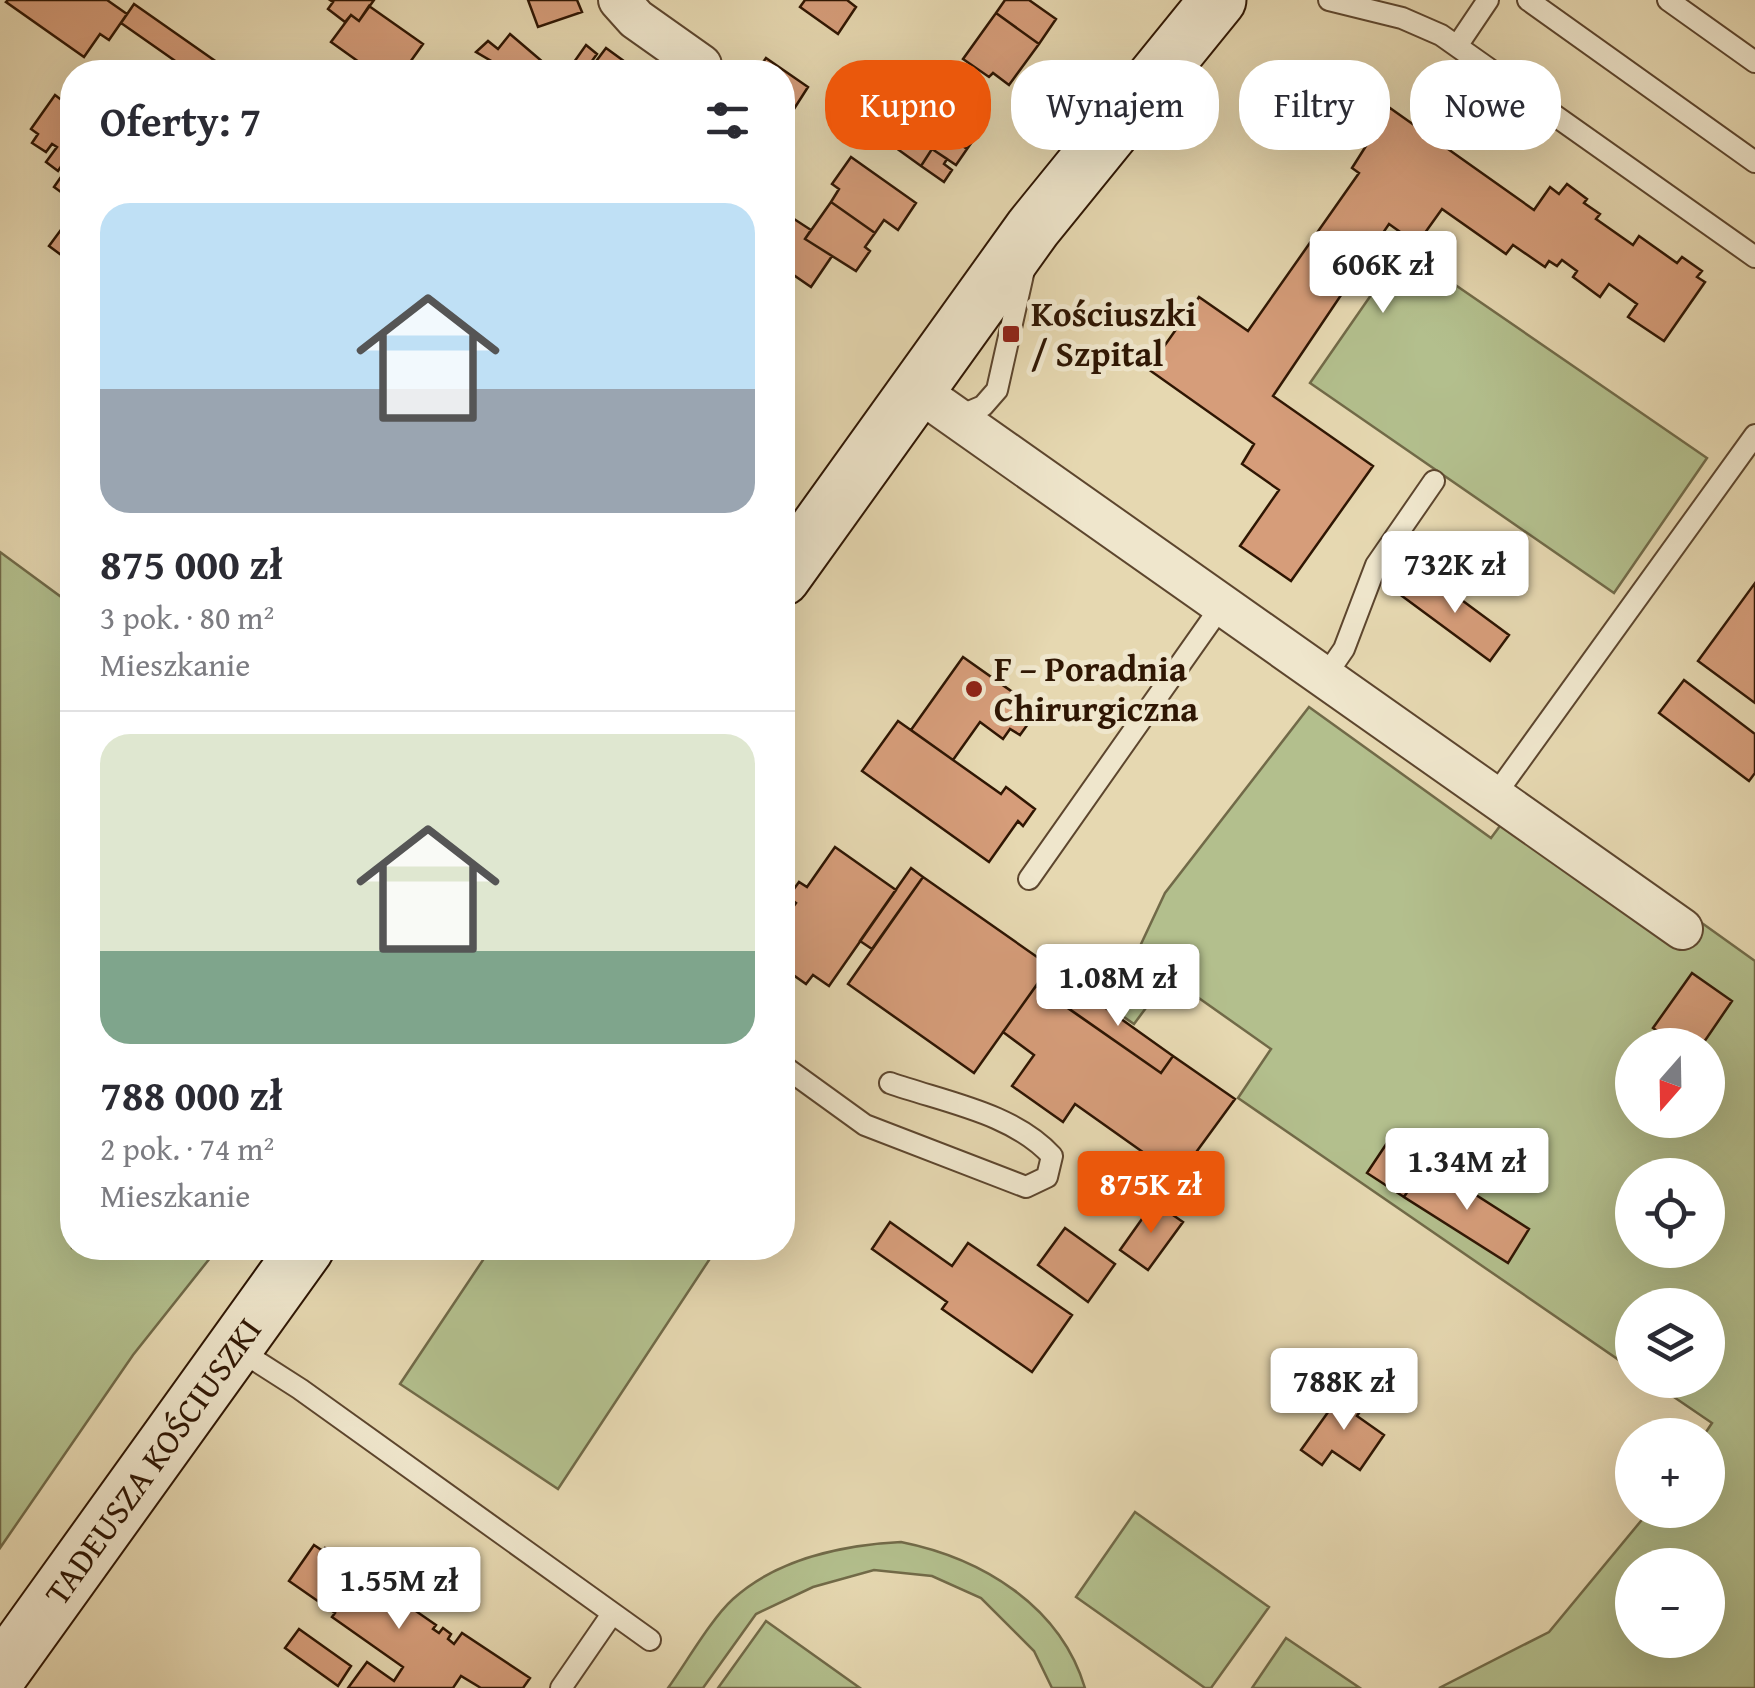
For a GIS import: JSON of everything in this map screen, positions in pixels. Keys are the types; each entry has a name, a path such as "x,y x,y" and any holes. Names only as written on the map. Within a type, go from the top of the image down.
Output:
{"main road":[{"path":"795,563 937,404 1100,113 1174,0"},
{"path":"1033,228 1218,0"},
{"name":"TADEUSZA KOŚCIUSZKI","path":"0,1674 297,1260"}],"street":[{"path":"619,0 636,19 694,60"},
{"path":"937,404 1682,929"}],"lane":[{"path":"1330,0 1402,18 1441,35 1755,257"},
{"path":"1458,46 1488,0"},
{"path":"1528,0 1755,162"},
{"path":"1668,0 1755,62"},
{"path":"1493,798 1755,435"},
{"path":"1324,678 1344,649 1376,565 1434,480"},
{"path":"1030,879 1222,604"},
{"path":"795,1073 866,1125 1026,1187 1047,1177 1052,1156 1035,1138 1011,1124 890,1083"},
{"path":"235,1347 300,1389 650,1640"},
{"path":"561,1688 612,1614"}],"green space":[{"path":"1403,249 1707,458 1614,593 1310,383"},
{"path":"0,552 60,596 60,1260 208,1260 133,1355 0,1548"},
{"path":"1309,707 1491,838 1523,795 1755,961 1755,1688 1439,1688 1549,1632 1615,1552 1615,1658 1725,1658 1725,1548 1619,1548 1635,1528 1725,1528 1725,1418 1705,1418 1675,1398 1725,1398 1725,1288 1615,1288 1615,1357 1238,1098 1271,1049 1169,977 1134,1024 1111,1008 1165,893"},
{"path":"483,1260 709,1260 558,1489 400,1384"},
{"path":"1135,1512 1269,1607 1211,1688 1205,1688 1076,1597"},
{"path":"901,1542 960,1560 1014,1590 1057,1632 1085,1688 1052,1688 1034,1651 981,1598 932,1576 874,1570 813,1587 756,1614 703,1688 668,1688 716,1618 750,1585 812,1557"},
{"path":"766,1621 860,1688 718,1688"},
{"path":"1286,1638 1360,1688 1252,1688"}],"building":[{"path":"8,0 107,0 127,14 109,40 100,34 84,57"},
{"path":"330,0 374,0 359,21 351,15 345,22 328,9 333,2"},
{"path":"528,0 577,0 582,12 538,27"},
{"path":"805,0 847,0 856,7 838,34 800,7"},
{"path":"1005,0 1029,0 1056,19 1039,44 996,13"},
{"path":"134,4 214,60 174,60 121,23"},
{"path":"369,6 423,44 412,60 356,60 331,42 351,15 359,21"},
{"path":"996,13 1039,44 1027,60 1011,60 1009,85 991,75 991,60 963,59"},
{"path":"510,34 540,60 490,60 476,52 488,41 498,49"},
{"path":"586,45 597,54 593,60 575,60"},
{"path":"606,48 622,60 597,60"},
{"path":"795,78 808,87 795,107"},
{"path":"55,95 60,99 58,171 46,162 57,147 52,144 46,152 32,143 38,134 31,129"},
{"path":"1390,108 1410,122 1410,150 1449,150 1534,210 1550,187 1559,194 1567,184 1600,214 1596,219 1633,245 1639,236 1677,263 1682,257 1702,271 1697,277 1705,282 1664,341 1628,317 1637,304 1609,284 1600,297 1573,277 1577,271 1562,260 1557,266 1549,261 1545,267 1513,245 1506,254 1442,209 1417,244 1389,224 1273,396 1373,466 1291,581 1240,546 1279,490 1242,464 1254,444 1148,369 1199,297 1248,331 1359,173 1352,168 1363,150 1390,150"},
{"path":"899,150 931,150 921,166"},
{"path":"934,150 966,150 956,165"},
{"path":"934,150 947,159 944,164 952,170 944,182 921,166"},
{"path":"851,157 916,203 898,230 884,220 875,233 831,202 839,189 832,184"},
{"path":"831,202 875,233 865,247 870,251 856,271 805,239"},
{"path":"795,220 811,230 805,239 832,256 811,287 795,276"},
{"path":"60,231 60,254 49,246"},
{"path":"1421,570 1509,635 1490,661 1402,596"},
{"path":"1755,583 1755,703 1698,661"},
{"name":"F – Poradnia Chirurgiczna","path":"963,657 1038,710 1020,735 1010,729 1003,739 980,722 953,760 911,730"},
{"path":"1684,680 1755,734 1755,773 1749,781 1659,713"},
{"path":"898,721 1001,794 1006,787 1035,809 1023,826 1018,821 989,862 862,771"},
{"path":"835,847 896,890 829,986 813,975 806,984 795,976 795,887 799,882 807,887"},
{"path":"911,868 923,877 872,949 860,941"},
{"path":"923,877 1050,966 974,1073 848,984"},
{"path":"1692,973 1732,1001 1714,1028 1653,1028"},
{"path":"1072,984 1173,1056 1161,1073 1068,1008 1073,1000 1065,994"},
{"path":"1036,986 1161,1073 1173,1056 1235,1099 1178,1177 1075,1104 1063,1122 1012,1086 1034,1055 1003,1032"},
{"path":"1389,1140 1426,1163 1404,1197 1367,1173"},
{"path":"1426,1163 1529,1229 1508,1263 1404,1197"},
{"path":"1154,1202 1183,1222 1148,1270 1120,1250"},
{"path":"890,1222 952,1266 968,1243 1072,1315 1032,1372 942,1309 947,1302 872,1249"},
{"path":"1065,1228 1115,1264 1088,1302 1038,1265"},
{"path":"1346,1387 1367,1401 1357,1416 1384,1435 1360,1470 1332,1451 1322,1465 1301,1450"},
{"path":"314,1545 323,1551 325,1548 436,1625 433,1629 439,1633 443,1628 451,1634 448,1639 454,1644 462,1633 530,1678 523,1688 481,1688 461,1676 453,1688 348,1688 367,1662 394,1681 403,1667 289,1581"},
{"path":"299,1629 351,1666 338,1686 285,1648"}],"place":[{"name":"Kościuszki / Szpital","path":"1011,334"},
{"name":"F – Poradnia Chirurgiczna","path":"974,689"}]}
